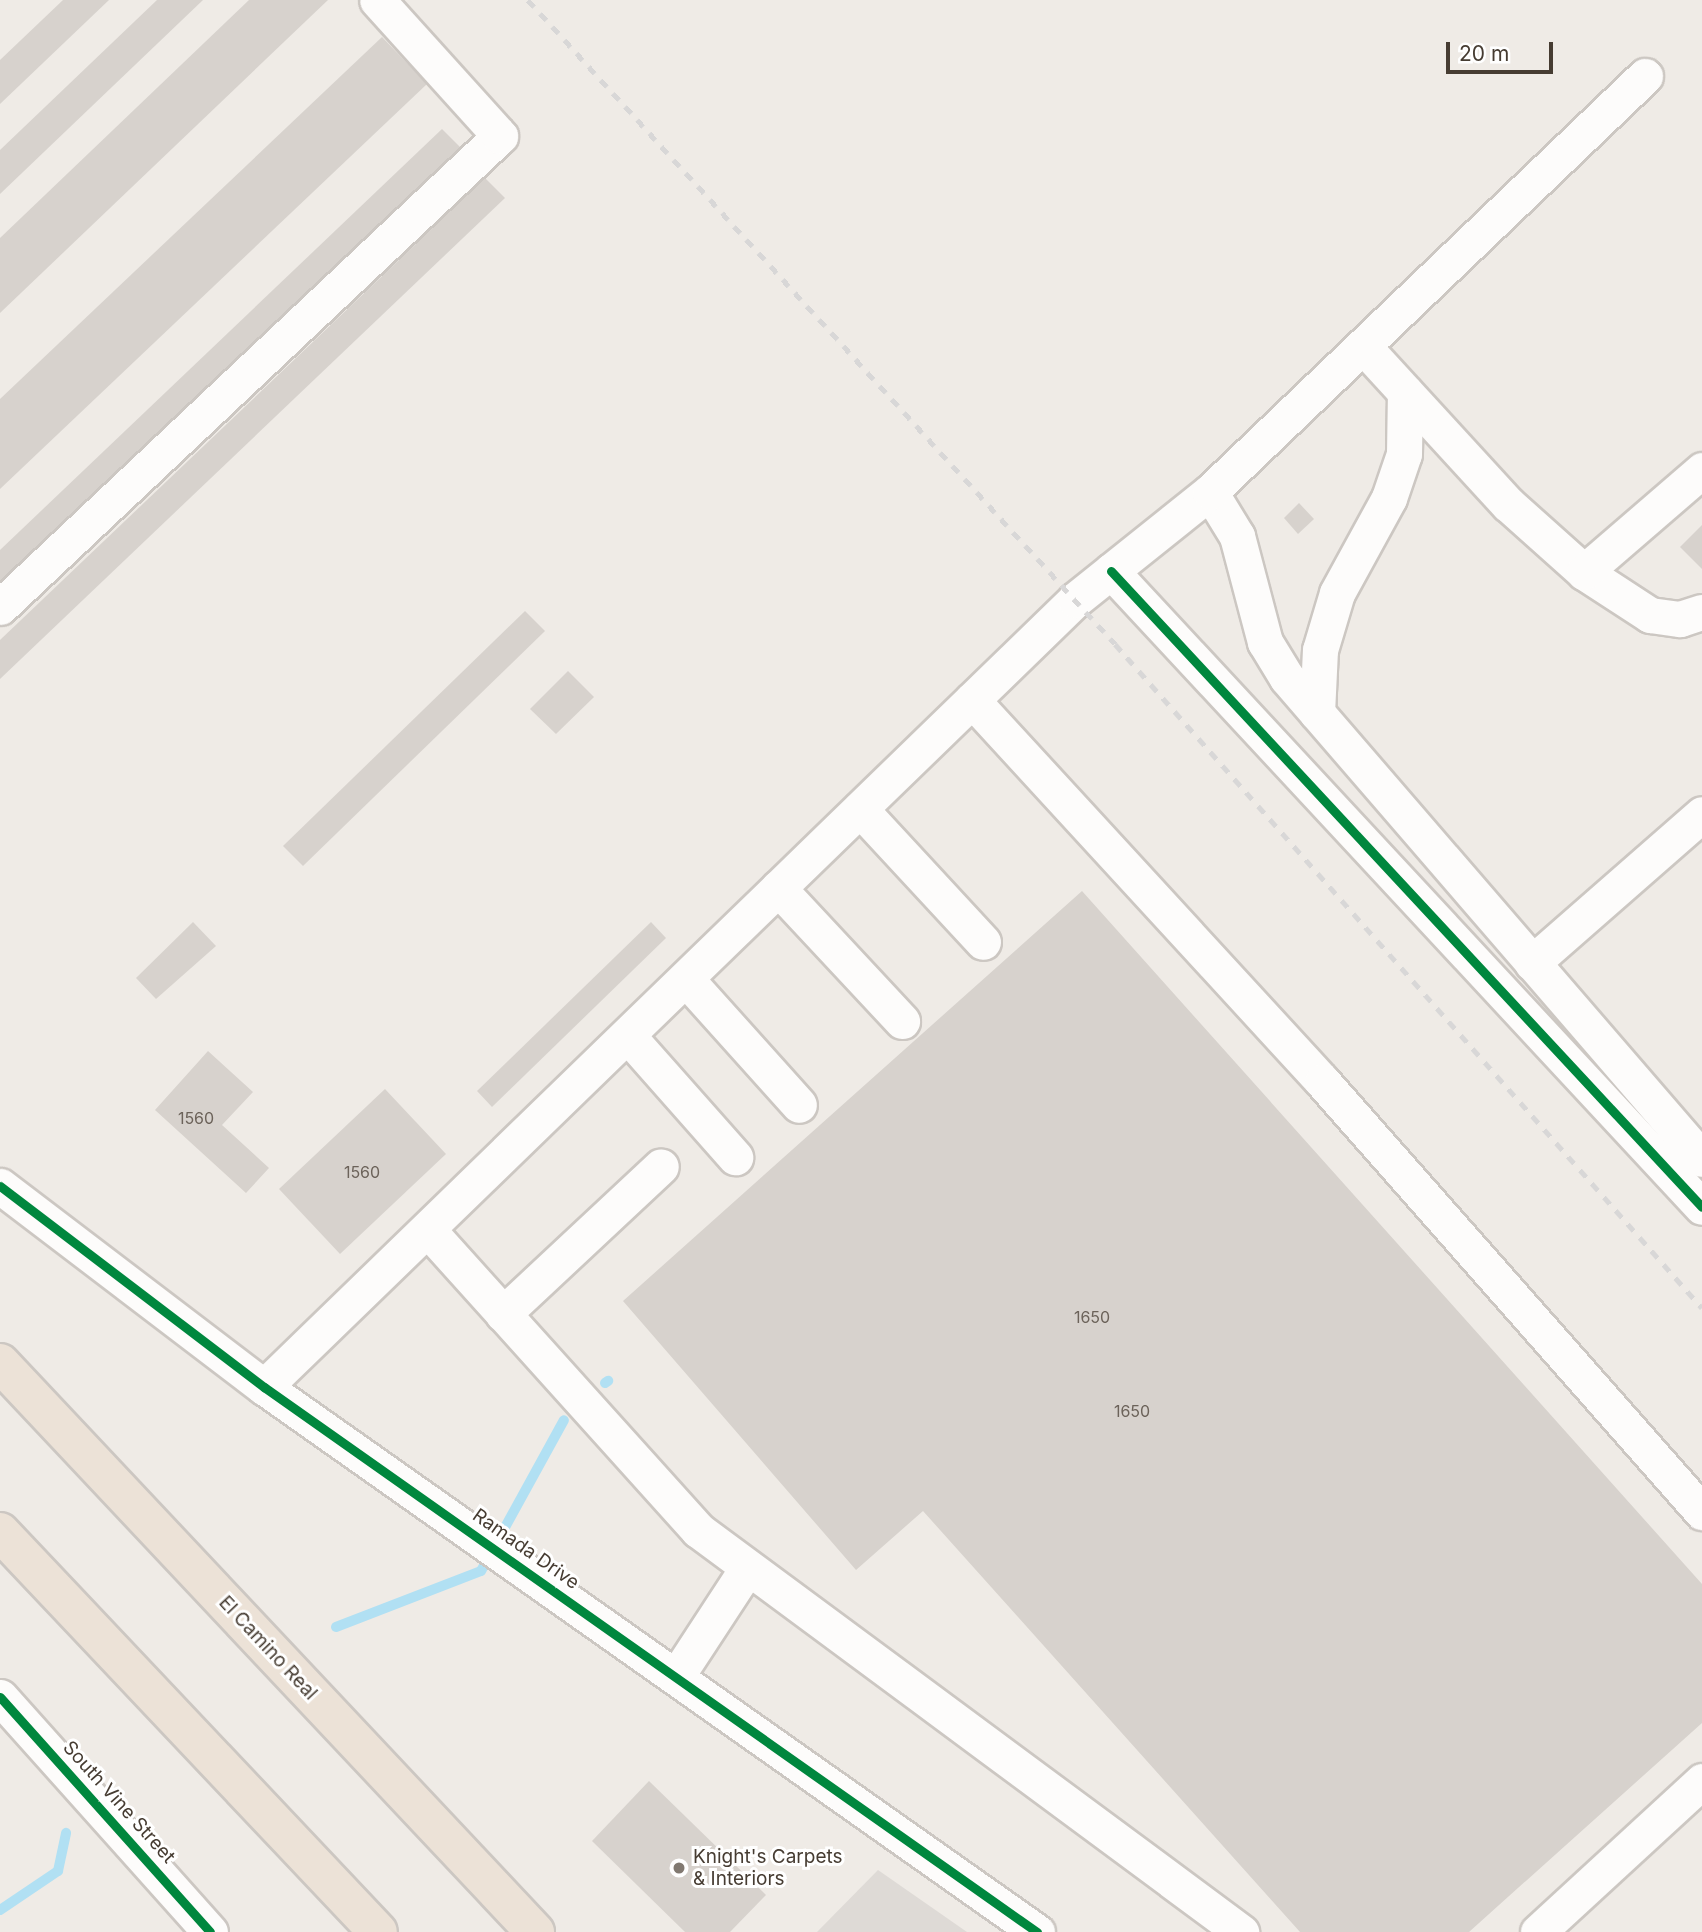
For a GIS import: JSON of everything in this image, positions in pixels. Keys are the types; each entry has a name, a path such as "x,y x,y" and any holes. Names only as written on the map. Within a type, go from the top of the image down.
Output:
{"highway":[{"name":"El Camino Real","path":"0,1363 535,1932"},
{"path":"0,1532 378,1932"}],"street":[{"path":"0,607 500,136 377,0"},
{"path":"264,1387 972,700 1111,571 1210,492 1645,76"},
{"path":"1363,346 1508,504 1584,572 1650,615 1680,619 1702,612"},
{"path":"1317,713 1320,650 1336,593 1389,498 1404,454 1405,392"},
{"path":"1584,572 1702,470"},
{"path":"1210,492 1247,560 1265,642 1317,713 1702,1159"},
{"path":"1111,571 1702,1207"},
{"path":"972,700 1322,1081 1702,1512"},
{"path":"860,809 983,942"},
{"path":"1532,963 1702,814"},
{"path":"778,888 902,1021"},
{"path":"686,979 799,1105"},
{"path":"628,1036 735,1157"},
{"path":"503,1314 662,1166"},
{"name":"Ramada Drive","path":"0,1186 264,1387 1037,1932"},
{"path":"428,1230 698,1530 746,1570 886,1666 1241,1932"},
{"path":"676,1677 746,1570"},
{"name":"South Vine Street","path":"0,1697 210,1932"},
{"path":"1538,1932 1702,1782"}],"shaded area":[{"path":"878,1870 967,1932 817,1932"}],"building":[{"path":"63,0 109,0 0,104 0,60"},
{"path":"157,0 203,0 0,194 0,150"},
{"path":"249,0 328,0 0,313 0,238"},
{"path":"382,37 427,84 0,489 0,399"},
{"path":"442,129 467,154 0,599 0,550"},
{"path":"485,178 505,198 0,679 0,640"},
{"path":"1299,503 1314,519 1298,534 1284,518"},
{"path":"1702,525 1702,569 1680,547"},
{"path":"525,611 545,631 303,866 283,846"},
{"path":"568,671 594,697 556,734 530,709"},
{"path":"1082,891 1702,1584 1702,1723 1469,1932 1300,1932 923,1511 856,1570 623,1301"},
{"path":"193,922 216,946 156,999 136,978"},
{"path":"651,922 666,938 492,1107 477,1091"},
{"path":"208,1051 253,1092 222,1125 269,1168 246,1193 155,1110"},
{"path":"385,1089 446,1154 340,1254 279,1189"},
{"name":"Knight's Carpets & Interiors","path":"649,1781 766,1895 730,1932 685,1932 592,1841"}],"waterway":[{"path":"336,1627 481,1571 564,1420"},
{"path":"0,1910 58,1871 66,1833"}],"railway":[{"path":"528,0 1115,644 1702,1308"}],"cycle path":[{"path":"1111,571 1702,1207"},
{"path":"0,1186 264,1387 1037,1932"},
{"path":"0,1697 210,1932"}],"place":[{"name":"Knight's Carpets & Interiors","path":"679,1868"}]}
